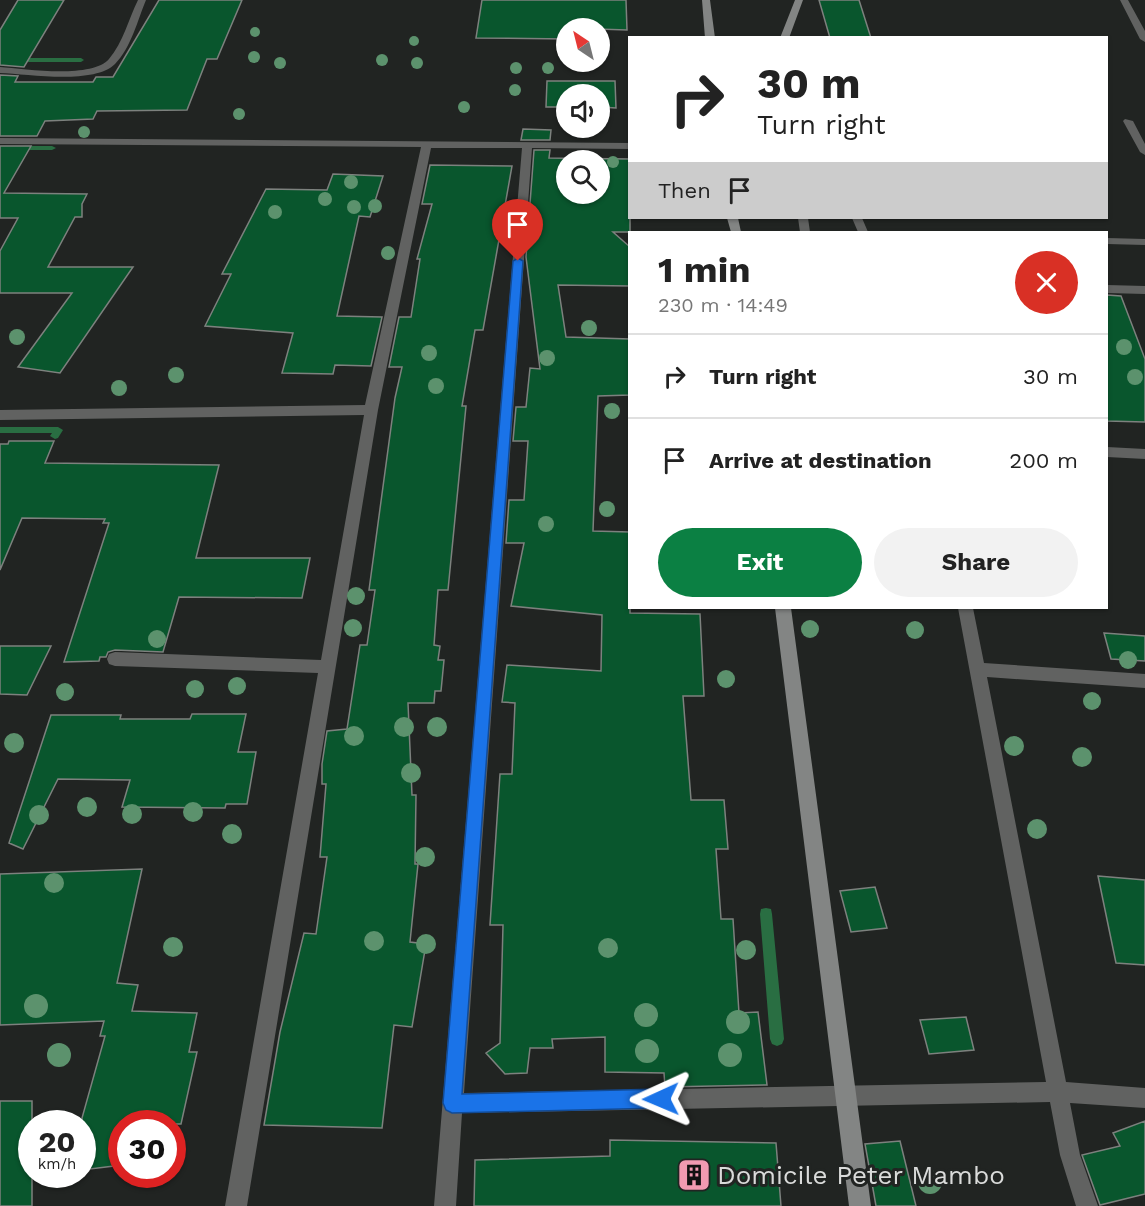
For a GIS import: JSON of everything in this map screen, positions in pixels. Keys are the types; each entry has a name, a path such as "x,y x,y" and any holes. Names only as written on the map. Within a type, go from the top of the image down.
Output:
{"main road":[{"path":"706,0 710,36"},
{"path":"785,36 799,0"},
{"path":"783,609 860,1206"}],"street":[{"path":"0,70 84,72 112,62 142,0"},
{"path":"1124,0 1145,39"},
{"path":"0,141 628,146"},
{"path":"236,1206 370,410 427,144"},
{"path":"445,1206 527,144"},
{"path":"1108,289 1145,291"},
{"path":"0,415 370,410"},
{"path":"1108,452 1145,454"},
{"path":"966,609 980,670 1070,1155 1087,1206"},
{"path":"115,659 328,667"},
{"path":"980,670 1145,681"},
{"path":"452,1103 846,1094 1060,1092 1145,1098"}],"lane":[{"path":"1128,121 1145,152"},
{"path":"1108,241 1145,242"}],"building":[{"path":"18,0 64,0 24,67 0,65 0,30"},
{"path":"159,0 242,0 217,59 207,59 187,110 97,111 93,119 45,121 37,136 0,136 0,75 18,76 15,82 93,82 96,77 113,77"},
{"path":"482,0 626,0 627,30 610,29 610,18 556,18 556,39 476,38"},
{"path":"819,0 859,0 870,36 829,36"},
{"path":"547,81 615,81 616,108 610,108 610,84 556,84 556,107 546,107"},
{"path":"523,129 551,130 550,140 521,140"},
{"path":"0,146 31,146 4,193 87,194 82,204 82,217 75,217 48,267 133,267 60,373 18,367 72,293 0,293 0,251 18,218 0,218"},
{"path":"534,150 550,150 549,158 556,158 556,204 610,204 610,159 628,159 630,231 613,232 628,245 628,286 558,285 566,337 628,339 628,395 598,396 593,531 628,532 628,609 630,613 700,614 704,696 683,696 691,800 724,800 728,849 716,849 721,919 733,919 739,1013 758,1012 767,1085 665,1087 664,1073 605,1072 605,1037 552,1039 553,1048 530,1048 527,1073 505,1074 486,1053 500,1043 503,925 490,925 500,774 512,774 515,703 502,702 507,665 601,671 602,615 511,606 524,543 506,543 509,500 524,500 528,441 513,441 516,407 526,407 530,368 540,369 526,257"},
{"path":"430,165 512,166 483,330 475,330 462,406 466,406 448,590 438,590 434,645 440,646 438,660 444,660 441,691 435,691 434,703 408,703 412,795 416,795 415,864 418,864 410,942 426,944 412,1027 394,1025 382,1128 264,1125 280,1032 304,933 316,934 327,857 320,857 326,784 322,784 322,764 327,731 347,729 360,645 367,645 375,590 369,590 395,398 402,367 389,367 399,317 411,317 420,259 417,259 432,204 422,204"},
{"path":"333,174 383,176 370,217 359,216 337,316 382,317 371,366 335,365 333,374 282,373 293,333 205,326 231,274 222,274 266,189 327,190"},
{"path":"1108,295 1121,296 1145,359 1145,422 1108,421"},
{"path":"9,441 54,441 45,463 219,465 196,558 310,558 302,598 179,597 163,652 115,650 108,652 106,657 100,657 99,661 64,662 109,523 103,523 105,519 22,518 0,570 0,444 8,444"},
{"path":"1104,633 1145,636 1145,661 1111,659"},
{"path":"0,646 51,646 27,695 0,694"},
{"path":"192,714 246,714 238,752 256,752 247,804 226,804 225,808 122,807 130,780 58,779 23,849 9,843 51,715 121,715 120,719 190,719"},
{"path":"142,869 117,983 138,985 132,1011 197,1013 189,1052 197,1052 184,1110 108,1110 108,1167 96,1168 96,1110 84,1110 105,1036 100,1036 104,1021 0,1025 0,874"},
{"path":"1098,876 1145,880 1145,965 1116,963"},
{"path":"875,887 887,928 851,932 840,891"},
{"path":"966,1017 974,1050 929,1054 920,1020"},
{"path":"0,1101 32,1101 32,1110 18,1110 18,1188 32,1188 32,1206 0,1206"},
{"path":"1145,1121 1145,1194 1100,1205 1082,1155 1120,1146 1113,1133"},
{"name":"Domicile Peter Mambo","path":"610,1140 776,1143 781,1206 474,1206 475,1160 610,1156"},
{"path":"900,1141 916,1206 876,1206 865,1144"}],"waterway":[{"path":"0,60 81,60"},
{"path":"0,148 52,148"},
{"path":"0,430 58,430 55,436"},
{"path":"766,914 777,1039"}],"place":[{"name":"Domicile Peter Mambo","path":"694,1175"}],"route":[{"path":"518,261 452,1103 661,1099"}]}
